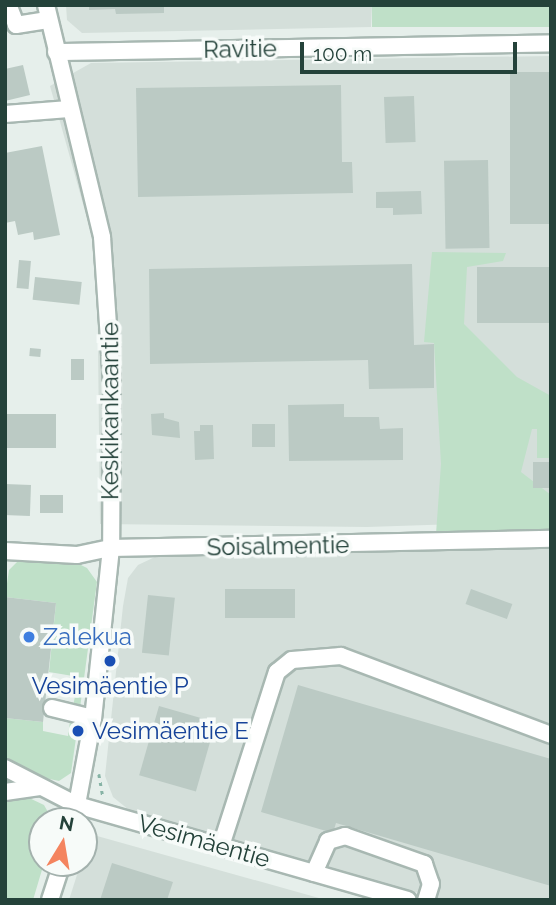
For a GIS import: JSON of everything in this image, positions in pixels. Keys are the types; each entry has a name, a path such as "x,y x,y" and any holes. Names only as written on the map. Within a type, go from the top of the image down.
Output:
{"street":[{"path":"9,9 16,25 47,13"},
{"name":"Keskikankaantie","path":"47,13 102,237 109,305 111,548 93,718 76,807"},
{"name":"Ravitie","path":"56,52 551,43"},
{"path":"35,99 48,111"},
{"path":"5,114 69,109"},
{"name":"Soisalmentie","path":"9,552 77,555 111,548 551,539"},
{"path":"5,568 9,552"},
{"path":"221,846 276,672 292,660 341,656 551,735"},
{"path":"52,708 93,718"},
{"name":"Vesimäentie","path":"5,768 40,787 67,807"},
{"path":"5,792 40,787"},
{"name":"Vesimäentie","path":"98,818 221,846 408,900"},
{"path":"314,873 328,841 345,836 425,864 431,884 426,900"},
{"path":"50,900 57,877"}],"shaded area":[{"path":"66,5 372,5 371,27 82,33 67,20"},
{"path":"551,56 551,521 367,527 100,524 97,254 50,86 91,63"},
{"path":"551,546 551,900 443,900 129,810 113,797 105,776 123,606 128,578 138,565 157,556"},
{"path":"98,836 326,900 69,900 76,877 98,877"}],"green space":[{"path":"372,5 551,5 551,27 372,27"},
{"path":"432,252 506,253 503,261 467,267 464,324 517,377 551,396 551,458 537,458 537,429 532,429 521,472 551,495 551,530 436,534 441,464 434,343 424,342"},
{"path":"19,560 73,561 87,568 97,582 80,708 73,706 79,677 49,672 56,603 5,597 9,570"},
{"path":"5,718 43,722 43,731 68,736 70,721 78,724 71,773 59,781 45,778 5,757"},
{"path":"25,796 45,807 28,807 28,877 40,877 33,900 5,900 5,802"}],"building":[{"path":"89,5 164,5 164,13 116,14 115,9 89,10"},
{"path":"23,65 30,95 5,101 5,69"},
{"path":"510,72 551,72 551,224 510,224"},
{"path":"341,85 342,162 352,162 353,193 138,197 136,88"},
{"path":"414,96 416,142 386,143 384,97"},
{"path":"42,146 60,235 34,240 33,232 18,235 15,221 5,223 5,153"},
{"path":"488,160 490,248 446,249 444,161"},
{"path":"421,191 422,214 393,215 393,208 376,208 376,192"},
{"path":"19,260 31,261 29,289 17,288"},
{"path":"412,264 414,345 434,344 434,388 369,389 368,360 150,364 149,269"},
{"path":"477,267 551,267 551,323 477,323"},
{"path":"35,277 82,282 79,305 33,300"},
{"path":"30,348 41,349 40,357 29,356"},
{"path":"71,359 84,359 84,380 71,380"},
{"path":"344,404 344,417 379,417 380,429 403,428 403,460 289,461 288,405"},
{"path":"164,413 164,418 179,422 180,438 152,435 151,414"},
{"path":"5,414 56,414 56,448 5,448"},
{"path":"252,424 275,424 275,447 252,447"},
{"path":"200,425 213,425 214,459 195,460 194,431 200,431"},
{"path":"533,462 551,462 551,488 533,488"},
{"path":"5,484 31,485 30,516 5,515"},
{"path":"40,495 63,495 63,513 40,513"},
{"path":"225,589 295,589 295,618 225,618"},
{"path":"471,589 512,604 507,619 466,604"},
{"path":"148,595 175,598 169,656 142,653"},
{"name":"Zalekua","path":"5,597 56,603 43,722 5,718"},
{"path":"298,685 551,759 551,886 336,823 333,833 261,812"},
{"path":"159,706 216,722 196,791 139,775"},
{"path":"112,863 173,882 167,900 100,900"}],"place":[{"name":"Zalekua","path":"29,637"},
{"name":"Vesimäentie P","path":"110,661"},
{"name":"Vesimäentie E","path":"78,731"}]}
